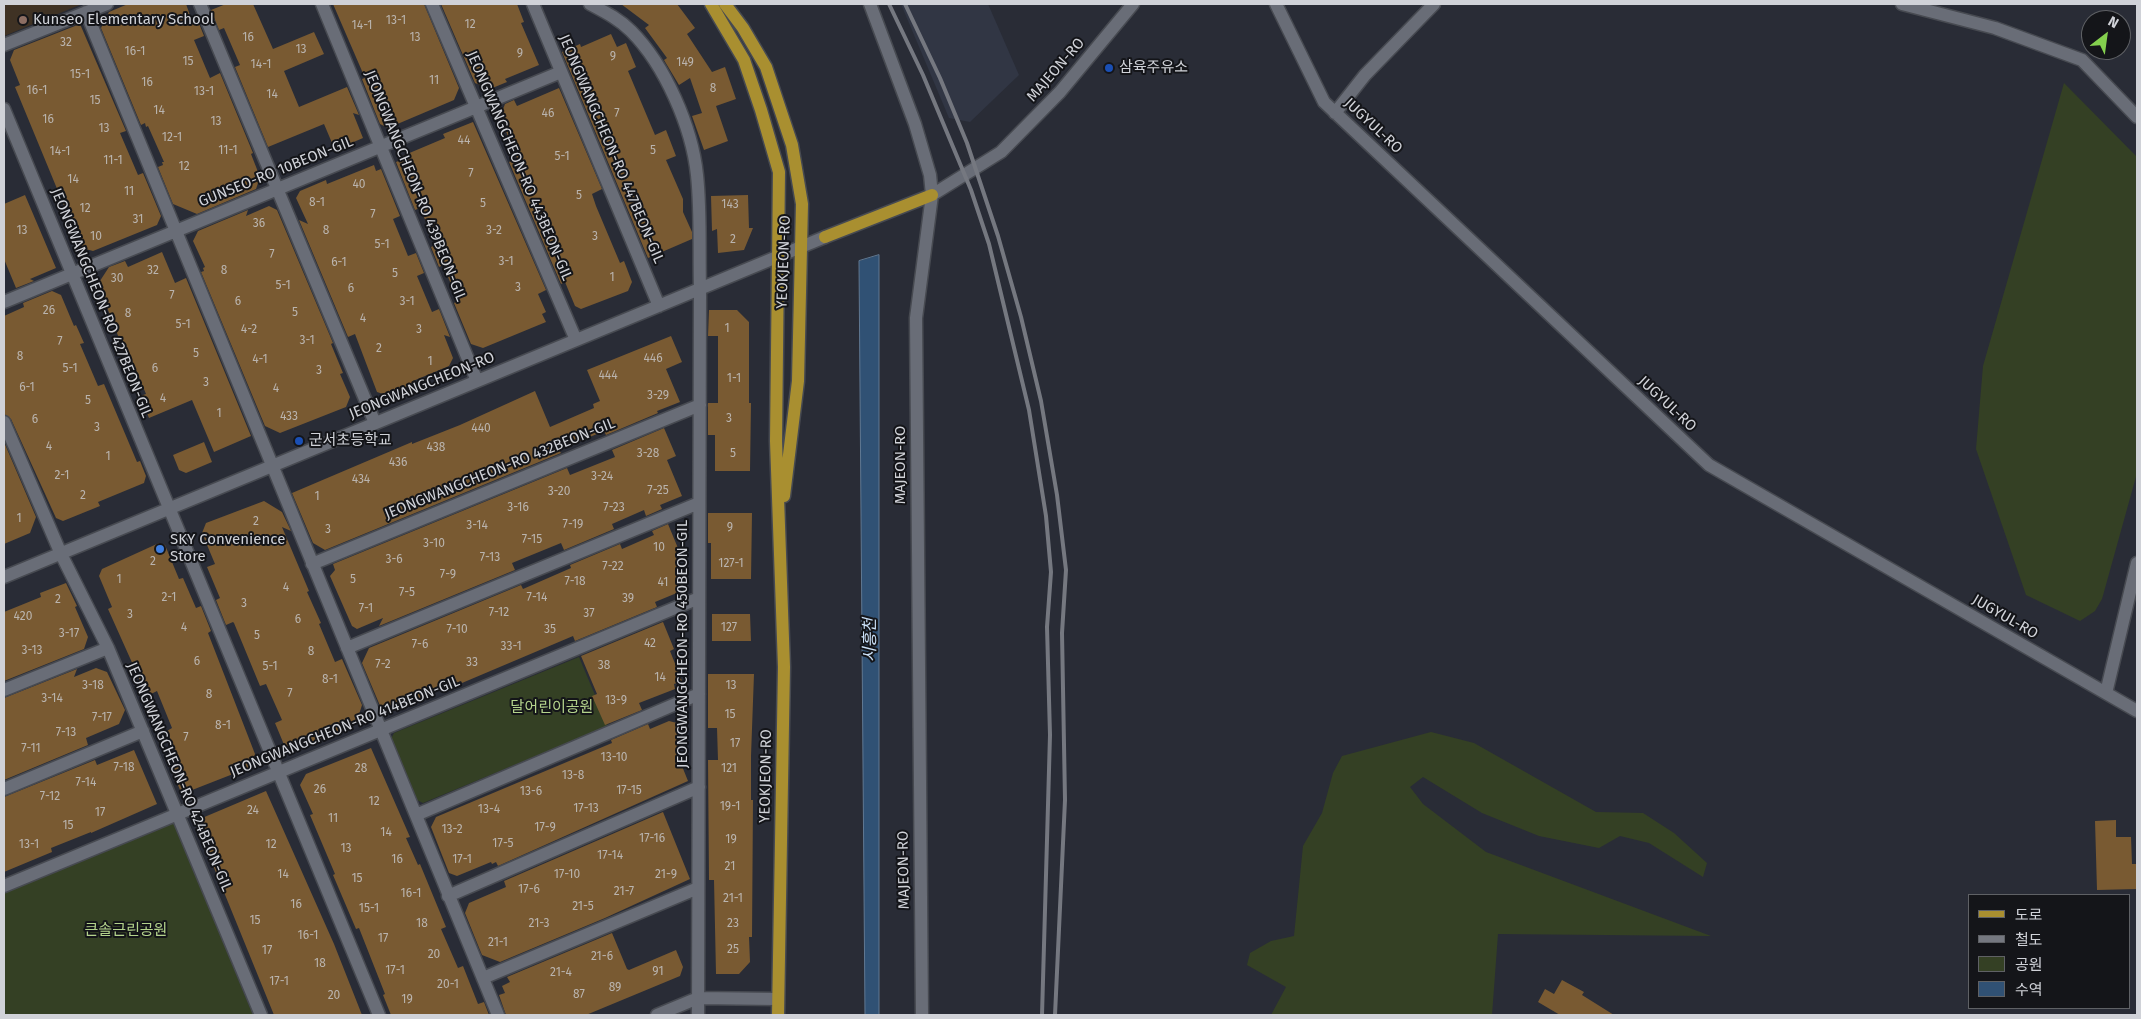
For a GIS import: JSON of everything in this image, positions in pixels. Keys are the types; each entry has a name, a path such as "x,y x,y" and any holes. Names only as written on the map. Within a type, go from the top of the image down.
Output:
{"main road":[{"name":"YEOKJEON-RO","path":"711,4 744,60 779,172 776,441 784,667 778,1015"},
{"name":"YEOKJEON-RO","path":"725,4 743,28 766,67 792,145 802,204 798,380 780,538"},
{"path":"825,237 932,195"}],"street":[{"path":"4,46 107,4"},
{"path":"200,4 376,423"},
{"name":"JEONGWANGCHEON-RO 439BEON-GIL","path":"322,4 477,381"},
{"name":"JEONGWANGCHEON-RO 443BEON-GIL","path":"432,4 576,340"},
{"name":"JEONGWANGCHEON-RO 447BEON-GIL","path":"533,4 659,306"},
{"name":"JEONGWANGCHEON-RO 450BEON-GIL","path":"590,4 614,17 631,32 646,50 677,102 687,126 697,175 700,289 698,1015"},
{"path":"870,4 915,124 930,175 932,195"},
{"name":"MAJEON-RO","path":"922,1015 916,318 932,195 1001,152 1060,92 1132,4"},
{"name":"JUGYUL-RO","path":"1276,4 1324,102 1709,465 2137,711"},
{"path":"1336,113 1366,75 1434,4"},
{"path":"1902,4 1995,28 2082,60 2137,116"},
{"path":"86,12 498,1015"},
{"name":"GUNSEO-RO 10BEON-GIL","path":"4,302 561,72"},
{"name":"JEONGWANGCHEON-RO 427BEON-GIL","path":"4,109 378,1015"},
{"name":"JEONGWANGCHEON-RO","path":"4,577 825,237"},
{"name":"JEONGWANGCHEON-RO 432BEON-GIL","path":"312,564 700,405"},
{"name":"JEONGWANGCHEON-RO 424BEON-GIL","path":"4,426 61,554 108,648 261,1015"},
{"path":"347,648 699,503"},
{"path":"2106,693 2137,563"},
{"name":"JEONGWANGCHEON-RO 414BEON-GIL","path":"4,886 699,598"},
{"path":"4,690 108,648"},
{"path":"416,815 699,694"},
{"path":"4,788 143,732"},
{"path":"448,896 698,787"},
{"path":"483,978 698,888"},
{"path":"657,1015 698,998 777,999"}],"shaded area":[{"name":"Kunseo Elementary School","path":"4,4 82,4 4,36"},
{"path":"901,4 988,4 1019,75 970,122 949,118"}],"green space":[{"path":"2064,83 2137,157 2137,473 2102,599 2095,611 2080,621 2026,595 1976,449 1983,366"},
{"name":"달어린이공원","path":"579,657 608,726 423,803 415,799 390,741 394,733"},
{"path":"1431,732 1474,743 1596,812 1643,813 1674,833 1707,863 1703,877 1649,843 1620,836 1599,848 1539,836 1482,813 1423,777 1410,787 1423,804 1486,852 1711,936 1498,934 1492,1015 1271,1015 1286,987 1247,965 1250,953 1271,941 1294,936 1303,846 1322,813 1333,773 1342,756"},
{"name":"큰솔근린공원","path":"173,820 253,1015 4,1015 4,892"}],"water":[{"name":"시흥천","path":"879,255 879,1015 865,1015 859,261"}],"building":[{"path":"128,4 186,4 191,18 196,16 204,36 194,40 210,78 220,73 253,153 251,154 260,177 256,189 197,214 173,204 158,167 163,165 162,162 164,162 148,126 146,127 145,123 141,125 101,28 109,12"},
{"path":"226,4 253,4 273,49 314,32 324,54 284,71 299,107 347,87 359,115 353,113 363,138 335,150 324,124 268,147 235,67 240,65 224,28 219,30 211,10"},
{"path":"333,4 424,4 459,88 454,100 388,128 380,124 362,79 365,78"},
{"path":"441,4 517,4 524,22 521,23 539,65 505,79 507,82 490,89 475,83"},
{"path":"621,4 677,4 695,28 687,34 712,72 725,67 736,99 716,106 728,141 704,150 692,116 702,113 690,78 679,85 664,60 667,58 645,28 649,25"},
{"path":"80,24 126,131 120,133 138,175 143,173 161,216 157,225 93,251 82,248 72,225 15,87 20,85 10,60 14,50"},
{"path":"611,34 617,47 626,43 636,67 628,71 655,135 666,130 676,156 666,160 683,199 683,212 692,232 692,239 648,258 562,52 580,44 581,47"},
{"path":"559,88 602,189 592,194 596,206 620,263 624,261 632,282 628,291 581,309 575,306 565,282 561,284 509,162 517,158 500,117 505,104 514,100 517,106"},
{"path":"473,122 546,290 538,294 546,312 542,314 546,322 483,348 471,344 454,303 458,301 443,265 439,267 431,247 436,245 420,208 415,210 396,162 401,160 400,157 445,138 443,134"},
{"path":"374,165 376,171 381,169 400,216 393,219 408,256 416,253 424,273 417,276 432,312 439,309 450,337 444,335 453,358 449,366 413,381 414,384 386,395 377,392 355,334 348,337 299,220 308,224 296,198 300,191 326,180 327,184"},
{"path":"25,195 56,268 30,279 34,281 16,288 4,259 4,204"},
{"path":"748,195 749,228 753,228 744,250 718,253 717,229 712,231 711,196"},
{"path":"269,206 277,210 333,343 331,344 343,373 340,374 350,397 346,407 280,433 265,426 201,272 204,271 203,268 205,267 193,241 198,231 248,210 246,216"},
{"path":"162,252 175,283 186,278 251,436 214,452 192,400 149,418 140,396 146,394 131,358 127,359 98,284 109,267 125,261 128,267"},
{"path":"52,291 61,295 74,326 76,325 84,343 80,344 98,386 104,384 137,462 140,461 146,476 144,483 98,502 100,506 63,521 56,518 11,419 4,414 4,316 24,307 23,303"},
{"path":"709,310 737,310 749,322 750,471 715,471 715,435 708,435 708,403 718,403 718,336 708,336"},
{"path":"671,336 682,362 666,369 680,402 606,435 604,431 559,450 561,453 325,550 313,543 292,493 412,442 412,444 460,425 535,391 550,427 594,408 593,404 600,401 587,370"},
{"path":"664,428 676,456 667,460 682,496 660,505 662,509 646,516 644,510 612,524 614,529 564,550 561,543 512,563 515,570 379,626 383,618 357,629 352,626 330,576 335,570 333,564 567,468 570,475 615,457 612,450"},
{"path":"4,442 36,517 30,533 4,544"},
{"path":"204,442 212,462 186,473 179,470 173,455"},
{"path":"264,501 282,512 291,531 282,527 309,591 307,592 321,623 319,624 335,662 342,659 362,705 356,724 291,751 285,747 275,723 282,720 266,684 260,686 234,623 226,625 216,600 220,598 207,567 215,564 202,533 206,523"},
{"path":"708,513 752,513 751,579 711,579 711,543 708,543"},
{"path":"668,524 680,553 675,555 683,574 678,576 684,590 655,602 657,607 575,641 573,636 462,683 461,681 414,700 414,702 391,712 381,708 362,663 369,648 521,585 523,589 571,568 570,565 620,544 622,549 654,535 652,531"},
{"path":"159,543 165,545 179,579 183,578 196,608 201,606 211,631 208,633 255,754 251,767 187,792 180,790 171,768 181,764 167,731 172,728 157,691 147,696 108,609 112,607 99,576 102,569"},
{"path":"66,583 77,606 75,607 88,637 84,649 4,681 4,612 41,597 40,593"},
{"path":"712,614 750,614 751,641 712,641"},
{"path":"663,622 674,649 670,651 682,681 674,684 675,689 639,703 642,710 605,725 592,696 597,694 581,656"},
{"path":"96,668 107,672 125,710 119,724 86,738 88,745 4,780 4,698 77,669 74,677"},
{"path":"708,674 754,674 751,756 751,800 753,800 752,937 749,937 750,962 739,974 716,974 714,880 709,880 708,760 718,760 717,728 708,728"},
{"path":"669,721 677,723 683,738 683,744 676,751 688,781 498,866 496,862 492,864 491,862 457,876 449,873 431,827 436,817 612,743 611,740 648,724 650,729"},
{"path":"371,748 410,837 406,838 418,865 420,864 446,927 441,929 458,968 463,966 478,1004 484,1002 489,1015 391,1015 383,995 385,994 359,928 356,929 333,875 335,874 310,815 313,814 300,785 306,774"},
{"path":"134,750 157,804 51,848 52,852 4,872 4,797 95,760 97,765"},
{"path":"266,791 334,944 362,1015 274,1015 195,821"},
{"path":"663,812 690,879 605,918 500,962 482,955 465,913 469,903 506,887 504,881"},
{"path":"2116,820 2116,837 2131,837 2132,864 2137,864 2137,889 2097,890 2095,821"},
{"path":"612,933 627,969 629,970 676,950 683,967 680,976 586,1015 506,1015 499,995 505,993 502,986 510,982 507,977"},
{"path":"1562,980 1584,992 1582,995 1614,1015 1560,1015 1538,1002 1545,989 1554,994"}],"railway":[{"path":"889,4 923,75 971,190 989,244 1029,410 1046,516 1051,572 1047,627 1050,735 1042,1015"},
{"path":"905,4 940,78 967,143 998,236 1021,317 1041,401 1057,495 1066,570 1062,633 1065,800 1055,1015"}],"place":[{"name":"Kunseo Elementary School","path":"23,20"},
{"name":"삼육주유소","path":"1109,68"},
{"name":"군서초등학교","path":"299,441"},
{"name":"SKY Convenience Store","path":"160,549"}]}
